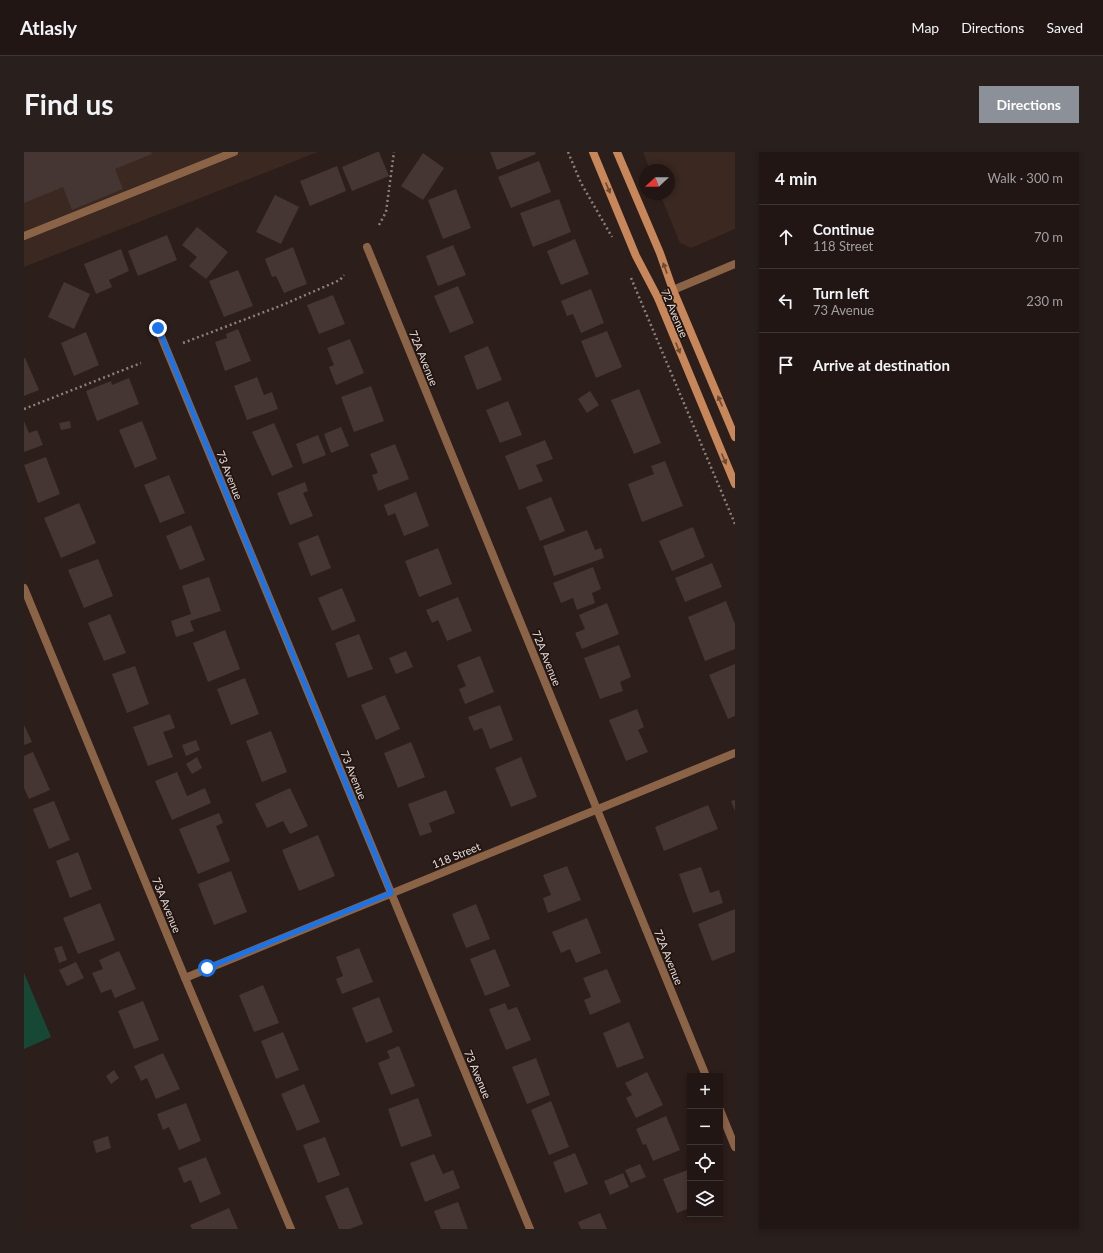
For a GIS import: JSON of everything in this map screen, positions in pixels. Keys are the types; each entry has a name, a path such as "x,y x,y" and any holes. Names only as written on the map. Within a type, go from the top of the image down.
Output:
{"main road":[{"name":"72 Avenue","path":"592,152 636,256 658,298 735,484"},
{"name":"72 Avenue","path":"617,152 735,437"}],"street":[{"path":"24,236 234,152"},
{"name":"72A Avenue","path":"367,247 705,1073"},
{"path":"658,298 673,290 735,264"},
{"name":"73 Avenue","path":"158,328 530,1229"},
{"name":"73A Avenue","path":"24,588 185,978 291,1229"},
{"name":"118 Street","path":"185,978 735,753"},
{"path":"723,1117 735,1147"}],"path":[{"path":"379,225 386,212 394,152"},
{"path":"568,152 581,183 614,241"},
{"path":"183,343 280,306 340,280 344,275"},
{"path":"630,275 735,524"},
{"path":"24,409 140,363"}],"shaded area":[{"path":"24,152 318,152 24,267"},
{"path":"643,152 735,152 735,229 691,248 680,243 662,200 675,200 675,164 648,164"}],"green space":[{"path":"24,973 51,1037 24,1049"}],"building":[{"path":"24,152 151,152 152,154 115,169 123,189 72,210 63,187 24,203"},
{"path":"379,152 389,176 352,191 342,167"},
{"path":"490,152 535,152 536,154 497,170"},
{"path":"423,153 444,168 423,200 401,186"},
{"path":"539,161 551,192 511,208 498,177"},
{"path":"337,166 346,191 310,206 300,181"},
{"path":"456,189 471,228 443,239 428,200"},
{"path":"275,195 299,207 281,244 256,232"},
{"path":"559,199 571,232 533,247 520,213"},
{"path":"197,227 228,252 206,279 189,266 197,257 182,245"},
{"path":"167,235 177,260 138,276 128,251"},
{"path":"575,239 589,274 561,285 547,251"},
{"path":"453,245 466,275 438,286 426,256"},
{"path":"293,247 307,284 284,293 276,276 272,277 265,259"},
{"path":"121,249 129,271 109,280 112,287 96,294 84,264"},
{"path":"238,270 253,306 224,317 209,281"},
{"path":"64,282 90,294 74,329 48,317"},
{"path":"458,286 474,323 450,333 434,296"},
{"path":"591,289 604,323 581,333 573,314 567,316 561,301"},
{"path":"333,295 345,324 319,334 307,305"},
{"path":"238,329 251,361 225,371 215,342 227,338 226,334"},
{"path":"607,331 622,367 596,378 581,341"},
{"path":"86,332 99,365 74,376 61,343"},
{"path":"350,339 364,373 336,385 329,367 334,365 327,348"},
{"path":"488,346 502,380 477,390 464,356"},
{"path":"24,358 39,390 24,396"},
{"path":"257,377 264,395 272,392 278,409 247,420 234,386"},
{"path":"129,378 139,404 97,421 86,391 111,381 112,385"},
{"path":"371,386 384,421 354,432 341,397"},
{"path":"639,389 661,443 634,454 611,400"},
{"path":"590,391 599,405 587,413 578,399"},
{"path":"508,401 522,435 500,443 486,410"},
{"path":"24,421 29,433 37,430 43,445 24,452"},
{"path":"70,421 71,428 61,430 59,423"},
{"path":"142,421 157,459 135,468 119,430"},
{"path":"274,423 293,467 272,476 252,432"},
{"path":"341,427 349,446 331,453 324,434"},
{"path":"318,435 326,455 303,464 296,444"},
{"path":"545,440 553,459 536,465 543,481 519,490 505,456"},
{"path":"395,444 409,479 378,491 372,475 378,473 370,454"},
{"path":"46,457 60,494 38,503 24,465"},
{"path":"665,461 683,506 642,522 628,484 654,474 651,466"},
{"path":"169,475 185,513 160,523 144,485"},
{"path":"305,482 308,491 303,493 313,516 290,525 277,493"},
{"path":"416,492 429,526 404,536 395,513 388,516 384,505"},
{"path":"551,497 565,531 540,541 526,507"},
{"path":"79,503 96,543 61,558 44,518"},
{"path":"191,525 205,560 180,570 166,536"},
{"path":"693,527 705,557 672,571 659,541"},
{"path":"587,530 595,550 601,548 604,558 554,576 543,546"},
{"path":"318,535 331,568 311,576 298,543"},
{"path":"438,548 452,584 419,597 405,561"},
{"path":"98,559 113,596 84,608 68,570"},
{"path":"712,563 722,587 685,602 675,578"},
{"path":"593,567 601,589 592,593 595,603 577,610 573,598 561,603 553,583"},
{"path":"209,577 221,611 190,621 194,631 176,637 171,621 191,614 182,586"},
{"path":"342,588 356,621 332,631 318,598"},
{"path":"458,597 472,631 447,641 438,620 432,623 426,610"},
{"path":"726,601 735,624 735,649 705,661 688,617"},
{"path":"607,603 619,634 582,649 575,633 585,629 579,615"},
{"path":"110,614 126,653 104,661 88,623"},
{"path":"225,630 240,669 208,682 193,643"},
{"path":"359,634 373,669 348,678 335,643"},
{"path":"619,645 631,677 620,682 623,691 600,699 584,658"},
{"path":"406,651 413,667 396,674 389,658"},
{"path":"480,656 494,692 465,704 459,689 466,686 457,665"},
{"path":"735,664 735,716 728,719 709,675"},
{"path":"135,666 149,704 127,713 112,674"},
{"path":"245,678 259,714 231,725 217,689"},
{"path":"385,695 400,729 376,740 361,705"},
{"path":"500,705 513,740 490,749 482,728 474,731 468,717"},
{"path":"637,709 644,727 638,730 648,752 626,761 609,720"},
{"path":"170,714 175,728 163,732 173,757 148,766 133,727"},
{"path":"24,725 32,742 24,745"},
{"path":"271,731 287,772 262,782 246,741"},
{"path":"196,740 200,750 186,756 182,745"},
{"path":"411,742 425,777 398,788 384,753"},
{"path":"33,752 50,790 29,799 24,788 24,756"},
{"path":"197,757 202,768 192,774 186,764"},
{"path":"521,757 537,797 511,807 495,768"},
{"path":"177,772 187,796 205,788 211,803 172,820 155,781"},
{"path":"290,788 308,826 290,834 283,821 267,828 255,804"},
{"path":"446,790 455,813 429,823 432,832 420,836 408,804"},
{"path":"735,800 735,811 731,801"},
{"path":"54,801 70,840 49,849 33,809"},
{"path":"708,805 718,829 664,851 655,827"},
{"path":"219,813 223,823 216,826 230,861 198,874 179,829"},
{"path":"318,835 335,876 299,891 282,850"},
{"path":"78,852 92,889 70,898 56,861"},
{"path":"567,866 581,900 548,913 543,898 551,895 543,875"},
{"path":"701,867 710,893 719,890 723,903 693,913 679,874"},
{"path":"231,871 247,912 214,925 198,884"},
{"path":"100,903 115,940 78,954 63,918"},
{"path":"476,904 490,939 466,948 452,914"},
{"path":"735,909 735,952 712,961 698,924"},
{"path":"587,918 601,953 576,963 570,949 561,953 552,932"},
{"path":"62,946 67,960 59,963 54,948"},
{"path":"359,948 373,982 342,994 336,979 343,976 336,957"},
{"path":"495,949 510,986 485,996 470,959"},
{"path":"119,951 136,989 115,998 111,989 101,993 92,973 103,969 99,960"},
{"path":"76,962 84,978 67,986 59,970"},
{"path":"607,969 621,1002 590,1015 584,1000 591,997 583,978"},
{"path":"263,985 279,1023 254,1032 239,995"},
{"path":"379,997 393,1032 366,1043 352,1008"},
{"path":"143,1001 159,1040 134,1049 118,1011"},
{"path":"505,1003 508,1010 517,1007 531,1040 506,1050 489,1009"},
{"path":"629,1022 644,1058 617,1068 603,1033"},
{"path":"283,1032 299,1070 276,1079 261,1041"},
{"path":"399,1046 415,1086 391,1095 378,1063 390,1058 387,1051"},
{"path":"163,1053 180,1089 156,1099 147,1078 141,1081 134,1066"},
{"path":"536,1058 550,1095 527,1104 512,1067"},
{"path":"114,1070 119,1078 111,1084 106,1076"},
{"path":"647,1072 663,1105 636,1118 626,1098 632,1095 625,1083"},
{"path":"304,1084 320,1122 297,1131 281,1094"},
{"path":"418,1098 432,1136 401,1147 388,1109"},
{"path":"551,1101 569,1147 549,1155 531,1110"},
{"path":"186,1103 201,1141 179,1150 169,1127 163,1130 157,1114"},
{"path":"666,1116 680,1150 653,1161 646,1144 643,1145 636,1129"},
{"path":"108,1136 111,1148 96,1153 93,1141"},
{"path":"325,1137 340,1175 318,1183 303,1145"},
{"path":"575,1153 588,1184 565,1193 553,1162"},
{"path":"434,1154 443,1174 453,1170 460,1188 425,1202 410,1163"},
{"path":"206,1157 221,1194 200,1203 191,1180 184,1183 178,1168"},
{"path":"640,1164 646,1177 631,1183 625,1170"},
{"path":"687,1170 687,1209 677,1213 663,1179"},
{"path":"623,1173 629,1187 610,1195 604,1181"},
{"path":"348,1187 363,1224 350,1229 339,1229 325,1196"},
{"path":"458,1202 468,1229 441,1229 434,1211"},
{"path":"229,1208 238,1229 192,1229 190,1225"},
{"path":"600,1213 607,1229 581,1229 578,1222"}],"route":[{"path":"158,328 391,893 207,968"}]}
